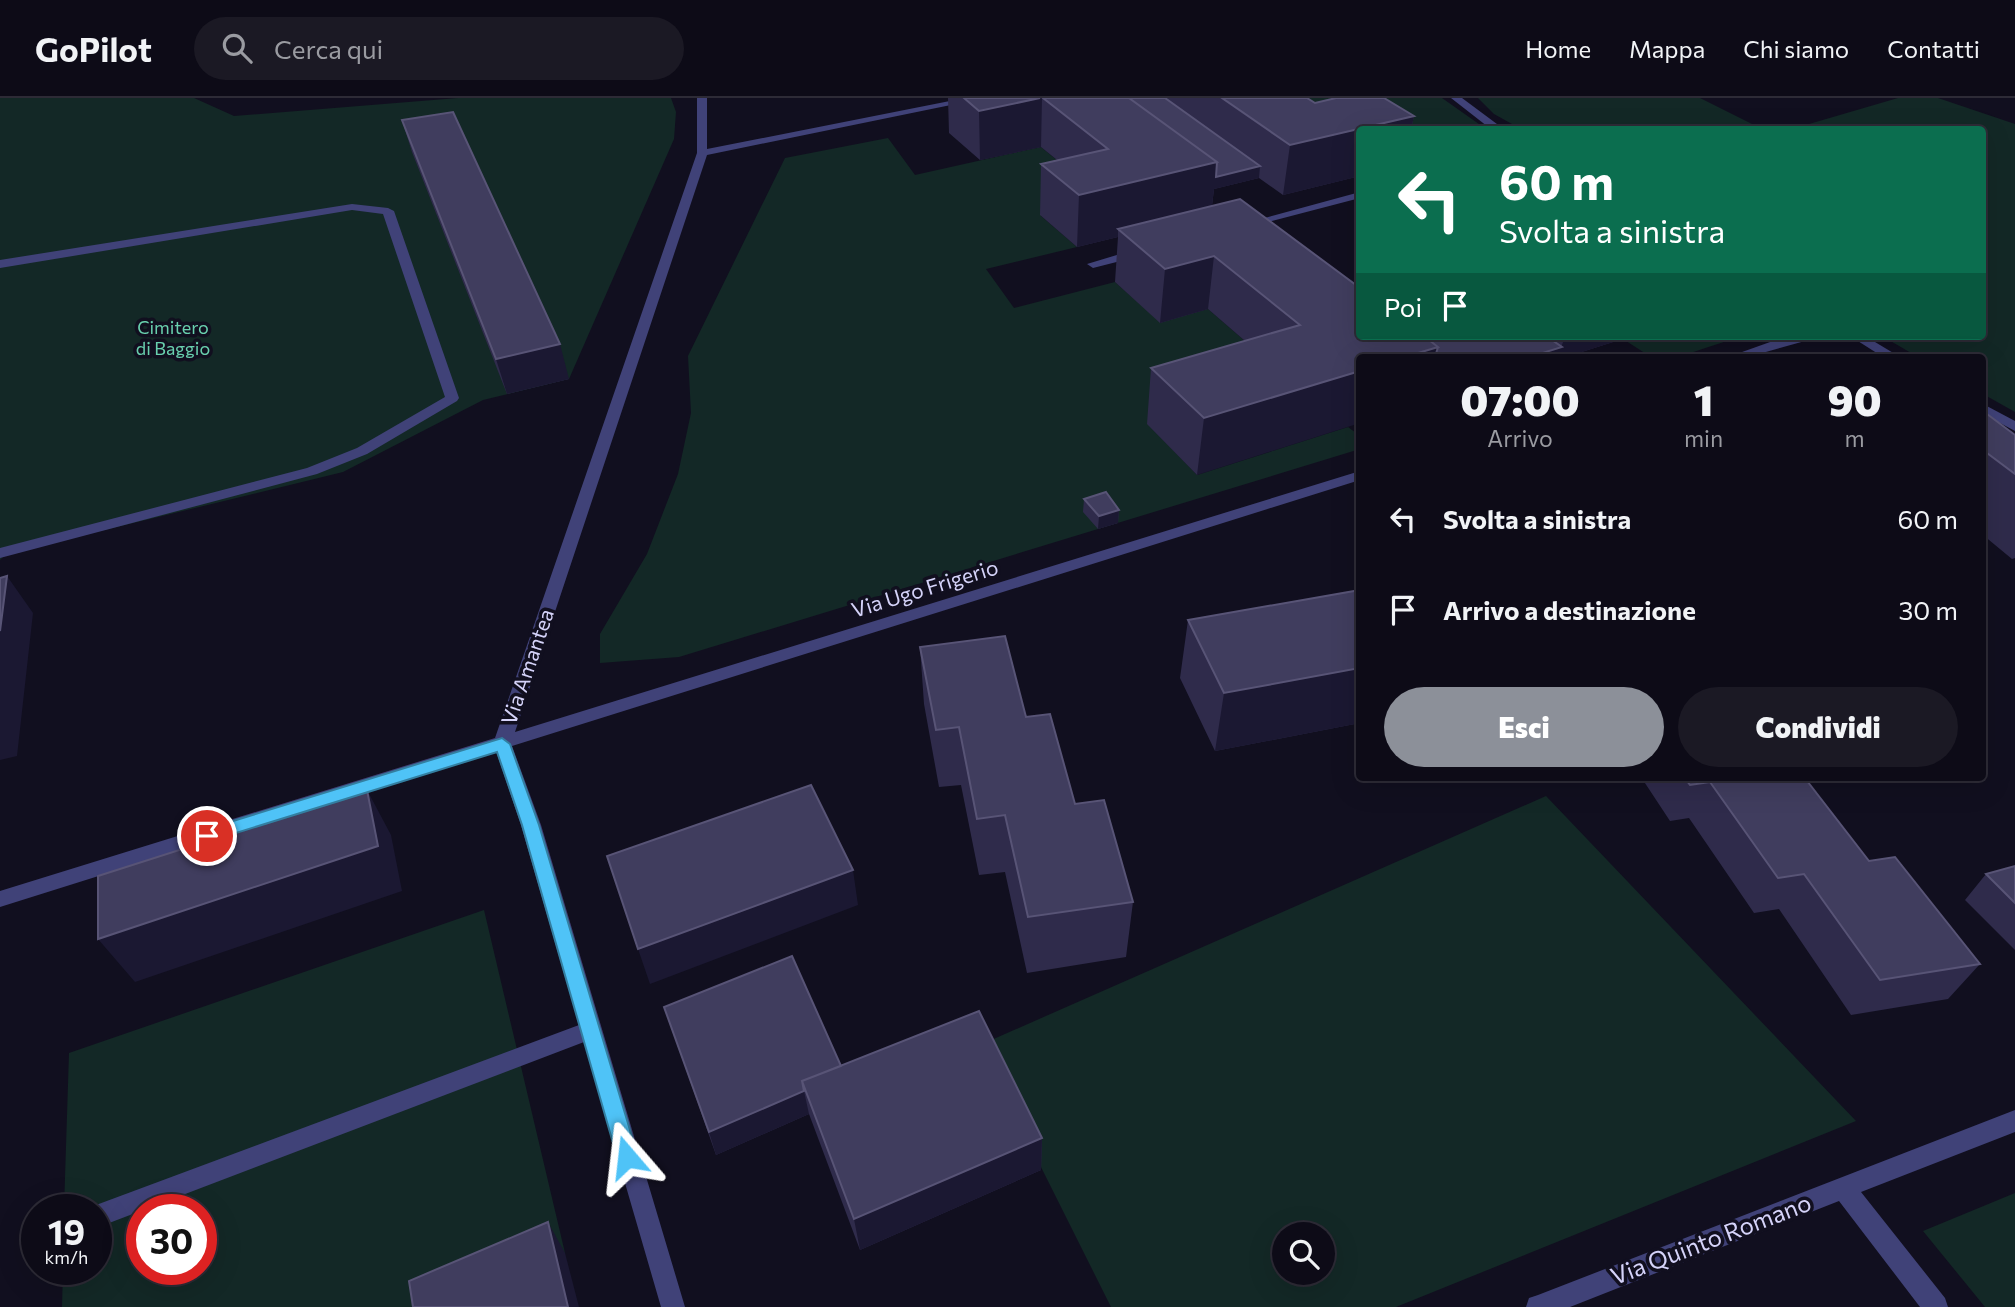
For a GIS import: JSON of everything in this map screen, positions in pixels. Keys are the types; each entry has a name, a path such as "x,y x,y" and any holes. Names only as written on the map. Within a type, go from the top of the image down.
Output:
{"street":[{"name":"Via Amantea","path":"673,1307 589,1031 531,825 502,744 702,153 705,118 702,98"},
{"path":"702,153 980,98"},
{"path":"1456,98 1494,126"},
{"path":"937,107 946,115"},
{"path":"1227,230 1356,196"},
{"path":"0,264 352,207 388,211 452,398 362,451 312,471 0,553"},
{"path":"1093,264 1147,250"},
{"path":"1744,354 1788,340"},
{"path":"1863,340 1888,354"},
{"path":"1986,410 2015,427"},
{"name":"Via Ugo Frigerio","path":"0,900 1356,476"},
{"path":"112,1210 589,1031"},
{"name":"Via Quinto Romano","path":"1538,1307 2015,1121"},
{"path":"1844,1189 1936,1307"}],"green space":[{"name":"Cimitero di Baggio","path":"0,98 194,98 234,116 458,98 671,98 676,112 674,139 569,379 483,400 343,472 6,554 0,560"},
{"path":"1264,98 1442,98 1482,126 1356,126 1356,129"},
{"path":"1478,98 1700,98 1756,126 1516,126 1494,114"},
{"path":"1898,98 1938,98 2015,124 2015,412 1986,396 1986,354 1913,354 1889,340 1986,340 1986,126 1802,126"},
{"path":"888,138 915,175 1041,147 1105,200 1041,216 1077,247 986,269 1014,308 1115,282 1160,322 1208,309 1290,380 1147,423 1197,475 1348,427 1356,433 1356,450 679,657 600,663 600,634 647,554 678,474 691,413 688,356 785,158"},
{"path":"1625,340 1730,340 1687,354 1646,354"},
{"path":"1546,796 1856,1121 1396,1307 1111,1307 980,1045"},
{"path":"484,910 565,1253 439,1307 62,1307 63,1285 112,1285 112,1194 64,1194 69,1053"},
{"path":"2015,1193 2015,1307 1985,1307 1923,1231"}],"building":[{"path":"964,98 1040,98 979,111"},
{"path":"1043,98 1129,98 1217,162 1079,195 1041,164 1108,149"},
{"path":"1129,98 1165,98 1260,166 1216,177 1217,162"},
{"path":"1222,98 1307,98 1315,103 1336,98 1384,98 1414,116 1371,126 1356,126 1356,130 1290,145"},
{"path":"453,112 560,344 496,359 402,120"},
{"path":"1240,199 1356,285 1356,340 1429,340 1438,347 1415,354 1356,354 1356,372 1204,418 1151,368 1300,325 1214,256 1165,269 1118,229"},
{"path":"1429,340 1552,340 1562,347 1540,354 1436,354 1438,347"},
{"path":"1986,413 2015,435 2015,474 1986,452"},
{"path":"1106,492 1119,510 1099,516 1084,499"},
{"path":"7,576 0,631 0,578"},
{"path":"1356,591 1356,669 1224,693 1188,620"},
{"path":"1005,636 1026,717 1050,714 1075,804 1104,800 1133,902 1028,917 1005,815 977,819 959,727 936,730 920,647"},
{"path":"1687,781 1807,781 1869,861 1895,857 1980,964 1880,980 1804,874 1778,878 1710,782 1690,785"},
{"path":"811,785 853,870 638,949 607,856"},
{"path":"367,790 378,846 98,939 98,876"},
{"path":"2015,866 2015,903 1986,874"},
{"path":"792,956 841,1066 802,1081 804,1091 709,1132 664,1007"},
{"path":"979,1011 1042,1138 854,1219 802,1081"},
{"path":"548,1222 568,1307 413,1307 409,1281"}],"route":[{"path":"207,836 502,744 531,825 627,1157"}]}
